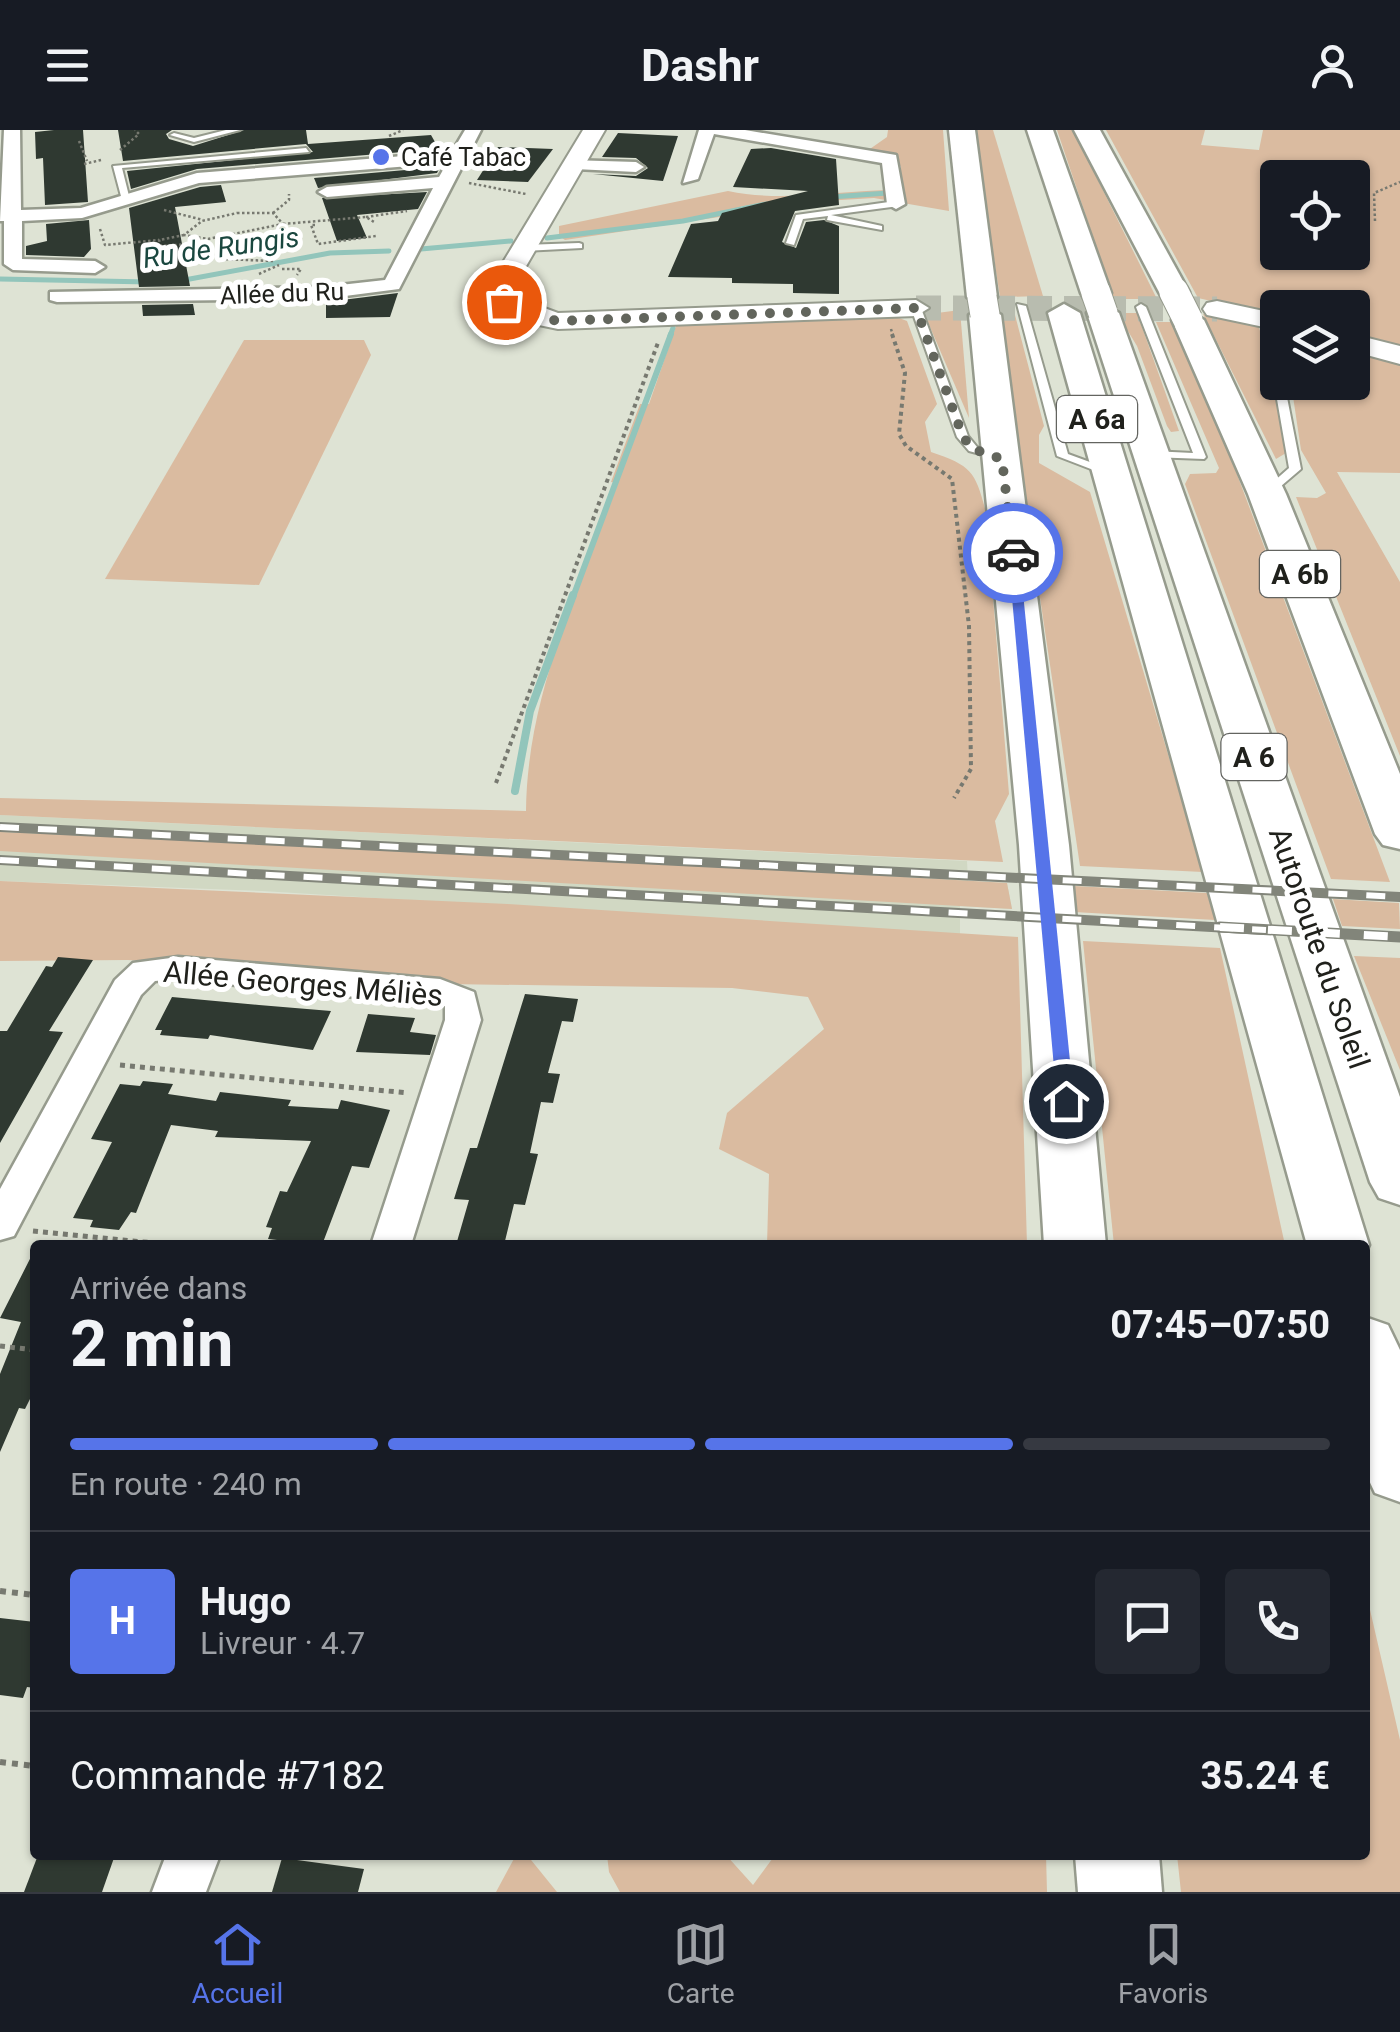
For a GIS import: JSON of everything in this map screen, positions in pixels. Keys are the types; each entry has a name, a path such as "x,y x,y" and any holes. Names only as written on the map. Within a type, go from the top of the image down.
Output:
{"highway":[{"path":"962,130 996,306 1002,459 1042,825 1076,1240"},
{"name":"A 6a","path":"1040,130 1099,303 1135,452 1128,526"},
{"name":"A 6b","path":"1087,130 1193,307 1400,834"},
{"name":"A 6a","path":"1061,304 1135,452"},
{"name":"Autoroute du Soleil","path":"1135,452 1400,1182"},
{"name":"Autoroute du Soleil","path":"1128,526 1337,1240"},
{"path":"1370,1362 1400,1471"},
{"path":"1117,1860 1120,1892"}],"street":[{"path":"12,130 6,216 14,264 95,267"},
{"name":"Allée du Ru","path":"57,296 308,294 392,285 474,130"},
{"path":"594,130 501,287 504,302 525,314 558,321 907,308"},
{"path":"689,179 707,130"},
{"path":"716,130 890,159 896,204"},
{"path":"6,216 95,210 197,178 458,157"},
{"path":"574,164 636,167"},
{"path":"327,192 444,183"},
{"path":"1193,307 1260,318"},
{"path":"1370,347 1400,356"},
{"name":"Allée Georges Méliès","path":"87,1062 128,988 144,971 178,968 440,991 462,1000 463,1020 438,1096"},
{"path":"10,1227 87,1062"},
{"path":"393,1240 438,1096"},
{"path":"179,1892 191,1860"}],"lane":[{"path":"174,135 194,140 236,130"},
{"path":"126,200 117,166 306,150"},
{"path":"799,217 896,204"},
{"path":"799,217 848,218 879,228"},
{"path":"791,243 799,217"},
{"path":"524,248 579,246"},
{"path":"996,306 1063,456 1135,452 1200,457 1142,307"},
{"path":"907,308 963,437 973,449 1002,459"},
{"path":"1267,494 1295,469 1283,400"}],"path":[{"path":"117,156 140,134 134,130"},
{"path":"389,136 403,130"},
{"path":"79,142 85,163 95,160"},
{"path":"1376,221 1374,194 1400,182"},
{"path":"444,183 491,184 554,197"},
{"path":"164,210 204,220 274,213 289,200 289,194"},
{"path":"95,210 102,214 99,225 105,245 184,235 208,239 269,231 283,224 431,206"},
{"path":"274,213 283,224"},
{"path":"366,216 374,222"},
{"path":"340,219 311,225 318,244 376,236"},
{"path":"184,235 204,220"},
{"path":"160,240 161,246 189,244 220,259 276,263 264,253 278,238 269,231"},
{"path":"907,308 890,322 905,373 899,434 906,446 952,480 967,607 971,768 954,798"},
{"path":"496,783 667,319"},
{"path":"87,1062 438,1096"},
{"path":"10,1227 128,1240"},
{"path":"0,1346 30,1349"},
{"path":"0,1592 30,1595"},
{"path":"0,1762 30,1765"}],"shaded area":[{"path":"888,130 943,130 949,211 874,198 742,206 726,216 565,240 559,236 559,226 728,191 792,196 901,190 901,167 895,159 867,151 887,137"},
{"path":"974,130 993,130 1043,296 1000,297"},
{"path":"1057,130 1073,130 1157,299 1114,299"},
{"path":"1106,130 1205,130 1201,145 1259,150 1263,130 1400,130 1400,351 1370,342 1370,290 1260,290 1260,312 1198,298"},
{"path":"960,310 969,418 927,320 937,313"},
{"path":"886,313 907,321 937,404 925,422 931,452 970,472 986,512 1009,794 995,821 1003,862 0,815 0,798 526,811 535,726 557,644 618,483 611,482 640,404 649,404 677,323"},
{"path":"1117,313 1137,313 1179,431 1171,432 1167,426 1137,346"},
{"path":"1203,314 1258,325 1260,400 1277,400 1286,453 1276,459"},
{"path":"1015,315 1044,426 1039,435 1039,463 1090,492 1203,872 1080,866 998,316"},
{"path":"1156,322 1173,322 1232,461 1390,882 1331,879 1185,484 1190,474 1216,473 1219,468"},
{"path":"244,340 364,340 371,355 259,585 105,579"},
{"path":"1370,354 1400,362 1400,473 1337,472 1400,582 1400,756 1296,497 1317,498 1326,493 1301,450 1294,400 1370,400"},
{"path":"0,815 967,861 968,881 1007,883 1012,909 960,906 960,934 262,891 0,881"},
{"path":"0,832 476,852 1007,883 1012,909 0,851"},
{"path":"0,881 508,904 1018,937 1027,1240 767,1240 769,1174 719,1149 727,1113 824,1029 808,997 732,988 447,984 128,960 0,961"},
{"path":"1074,886 1207,893 1215,920 1074,912"},
{"path":"1333,899 1399,903 1400,929 1342,926"},
{"path":"1083,941 1220,948 1284,1240 1113,1240"},
{"path":"1354,956 1400,958 1400,1070"},
{"path":"1370,1610 1400,1740 1400,1892 1181,1892 1178,1860 1370,1860"},
{"path":"513,1860 531,1860 557,1892 496,1892"},
{"path":"608,1860 730,1860 753,1885 771,1860 1046,1860 1047,1892 620,1892 609,1872"}],"building":[{"path":"83,130 88,202 45,205 43,158 36,159 35,132"},
{"path":"118,130 172,130 166,134 169,139 193,146 244,130 306,130 308,144 431,135 439,149 197,169 131,189 127,171 313,152 306,144 123,161"},
{"path":"618,133 678,136 663,181 593,174 636,176 648,168 636,158 602,157"},
{"path":"498,147 553,149 528,182 477,180"},
{"path":"771,148 836,159 839,205 795,211 782,242 796,248 806,222 824,220 839,226 839,294 793,293 793,284 668,277 691,224 718,221 722,213 808,191 733,187 751,149"},
{"path":"440,167 437,173 318,188 314,178"},
{"path":"221,185 226,202 175,207 190,286 139,287 129,208 200,187"},
{"path":"427,192 418,209 357,215 367,238 337,241 322,198"},
{"path":"89,220 91,249 84,257 26,255 26,246 47,241 46,224"},
{"path":"398,293 390,317 326,318 326,302"},
{"path":"193,304 195,315 143,316 142,305"},
{"path":"58,957 93,960 49,1031 63,1032 0,1143 0,1031 7,1031 46,966 52,967"},
{"path":"525,994 578,999 573,1022 562,1021 548,1073 560,1074 553,1103 541,1102 530,1153 538,1154 525,1205 514,1204 505,1240 457,1240 469,1200 454,1199 470,1148 477,1148"},
{"path":"172,997 331,1011 313,1050 210,1035 208,1039 160,1035 162,1030 155,1030"},
{"path":"368,1014 415,1018 410,1032 436,1035 430,1055 356,1052"},
{"path":"143,1081 173,1084 168,1094 216,1101 220,1092 291,1100 288,1106 338,1109 341,1100 390,1110 369,1168 352,1166 324,1240 268,1239 272,1228 266,1227 280,1191 287,1192 311,1141 215,1137 218,1131 171,1125 136,1213 131,1212 119,1230 90,1227 93,1220 73,1218 112,1142 91,1139 120,1084 140,1086"},
{"path":"30,1259 30,1399 25,1409 19,1408 0,1452 0,1374 21,1322 0,1318"},
{"path":"0,1618 30,1621 30,1687 23,1698 0,1695"},
{"path":"36,1860 113,1860 102,1892 24,1892"},
{"path":"281,1860 364,1869 358,1892 272,1892"}],"waterway":[{"name":"Ru de Rungis","path":"831,197 888,193"},
{"name":"Ru de Rungis","path":"547,238 683,221 766,204"},
{"name":"Ru de Rungis","path":"421,249 511,241"},
{"name":"Ru de Rungis","path":"179,281 330,253 389,251"},
{"name":"Ru de Rungis","path":"0,279 149,282"},
{"path":"670,336 673,328"},
{"path":"573,597 671,334"},
{"path":"515,791 530,711 573,595"}],"tunnel":[{"path":"916,308 1217,309"}],"railway":[{"path":"0,827 1400,897"},
{"path":"0,860 1266,930"},
{"path":"1220,927 1400,937"}],"way so far":[{"path":"504,302 525,314 558,321 916,308 963,437 973,449 1002,459 1013,553"}],"place":[{"name":"Café Tabac","path":"381,157"}],"route":[{"path":"1013,553 1066,1101"}]}
